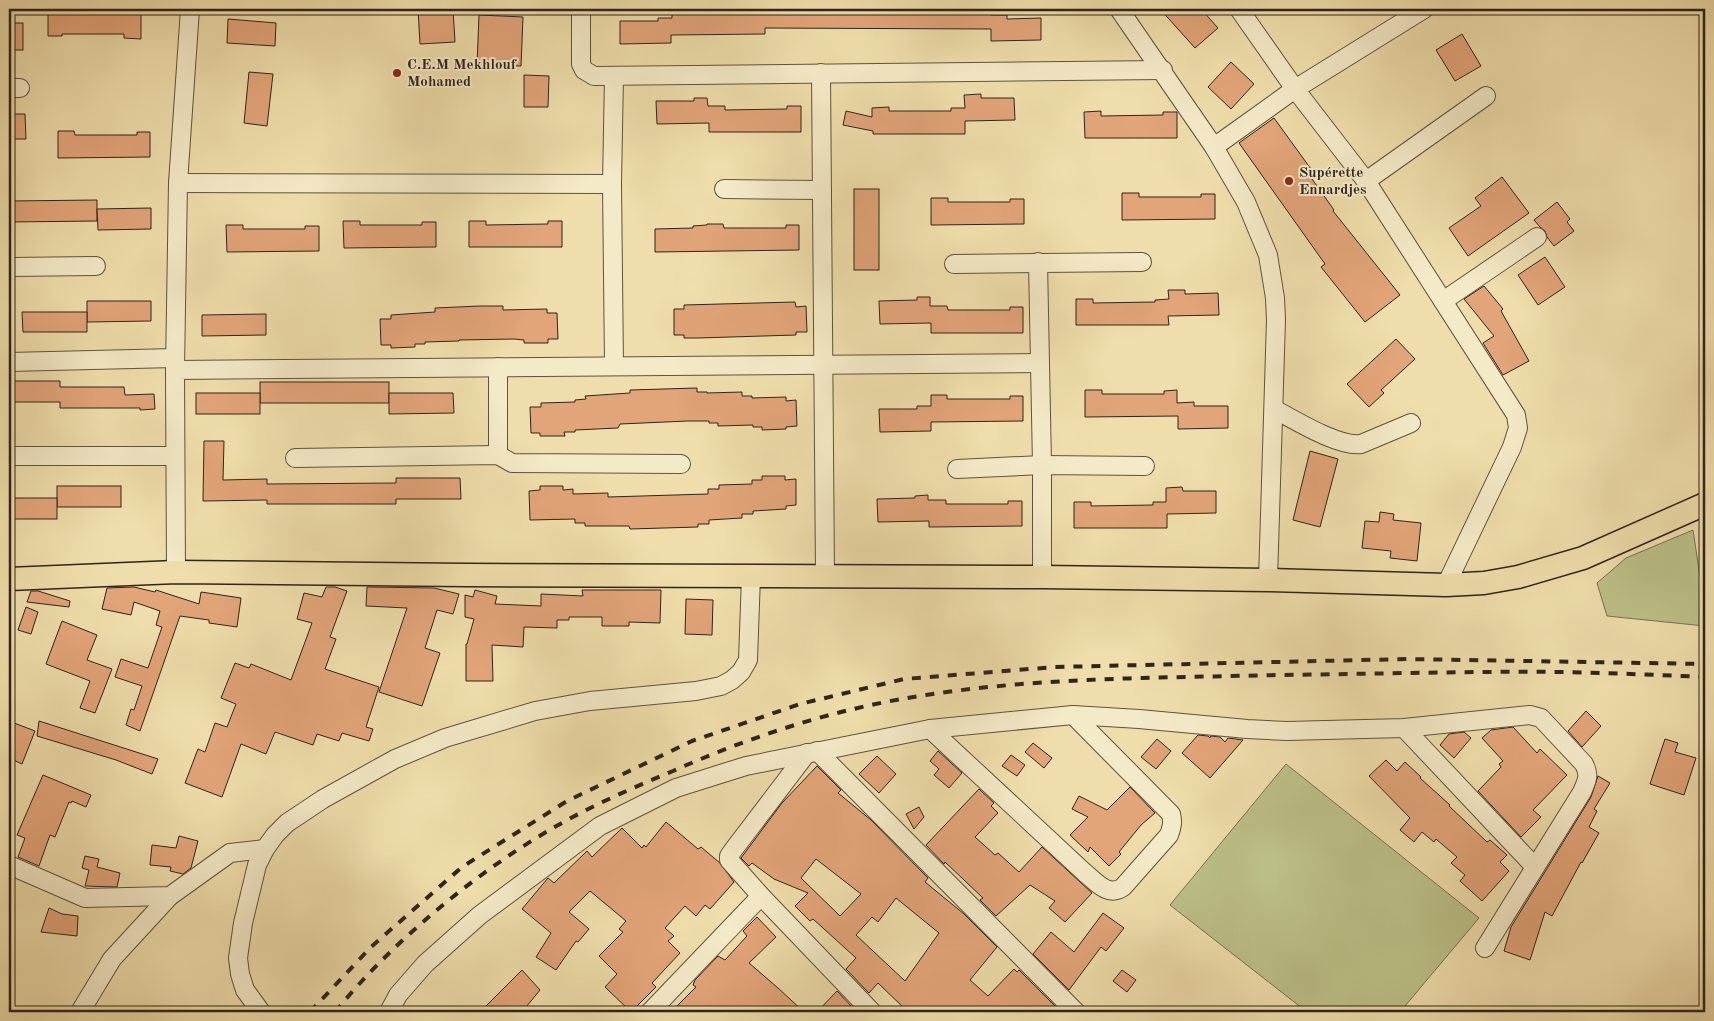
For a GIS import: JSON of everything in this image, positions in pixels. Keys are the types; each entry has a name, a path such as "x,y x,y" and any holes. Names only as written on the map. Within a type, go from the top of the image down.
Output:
{"main road":[{"path":"9,579 176,572 1042,577 1446,585 1484,583 1518,577 1583,558 1705,504"}],"street":[{"path":"176,572 175,364 178,183 190,9"},
{"path":"581,9 580,55 584,70 594,76 1163,70"},
{"path":"1120,9 1214,147 1246,202 1268,255 1275,298 1274,409 1268,580"},
{"path":"1239,9 1295,89 1366,182 1516,415 1518,428 1506,462 1446,585"},
{"path":"1214,147 1295,89 1424,9"},
{"path":"821,73 825,576"},
{"path":"614,76 612,184 614,366"},
{"path":"1366,182 1486,96"},
{"path":"178,183 612,184"},
{"path":"724,190 822,190"},
{"path":"1443,300 1537,237"},
{"path":"1038,262 1042,577"},
{"path":"954,264 1142,262"},
{"path":"9,267 96,266"},
{"path":"9,362 498,367 1040,363"},
{"path":"498,367 498,455"},
{"path":"1274,409 1340,442 1353,444 1361,444 1411,423"},
{"path":"295,458 498,455 512,463 681,464"},
{"path":"10,456 175,456"},
{"path":"956,469 1042,466 1145,466"},
{"path":"261,1012 245,990 238,958 243,923 257,865 274,835 287,823 323,799 395,759 445,738 535,711 590,701 696,691 721,686 741,672 748,660 751,576"},
{"path":"930,729 1084,872 1106,890 1117,891 1123,887 1169,836 1173,820 1170,814 1073,715"},
{"path":"389,1012 398,995 425,964 480,915 600,826 676,788 746,766 930,729 1073,715 1286,731 1404,728 1530,715 1541,718 1584,764 1588,772 1587,780 1582,792 1485,948"},
{"path":"1404,728 1535,868"},
{"path":"812,752 729,858 730,862 761,896 872,1012"},
{"path":"812,752 1076,1012"},
{"path":"80,1012 112,959 170,896 230,853 265,849"},
{"path":"9,865 85,898 170,896"},
{"path":"650,1012 761,896"}],"green space":[{"path":"1693,530 1705,610 1705,626 1607,616 1597,583 1626,558"},
{"path":"1286,764 1479,918 1400,1012 1307,1012 1170,905"}],"building":[{"path":"418,9 453,9 455,42 420,44"},
{"path":"672,9 689,9 689,12 751,11 751,9 991,9 991,15 1007,15 1007,19 1041,18 1041,40 991,41 991,29 765,28 765,34 671,35 671,43 620,44 620,21 658,21 658,18 672,18"},
{"path":"1160,9 1201,9 1218,28 1195,48"},
{"path":"48,11 141,12 141,39 124,38 124,34 62,34 62,36 48,36"},
{"path":"479,15 523,17 521,66 477,65"},
{"path":"228,19 276,23 275,46 227,43"},
{"path":"9,23 23,23 23,50 9,50"},
{"path":"1462,34 1481,66 1455,81 1436,50"},
{"path":"1231,62 1254,84 1231,109 1208,87"},
{"path":"249,72 273,74 267,126 244,123"},
{"path":"524,75 549,76 548,107 524,107"},
{"path":"981,94 981,98 1014,98 1015,120 965,121 965,134 873,134 873,131 843,125 846,111 872,117 872,108 889,107 889,111 951,111 951,108 965,108 964,95"},
{"path":"694,98 707,98 708,106 725,106 725,110 787,109 787,106 801,106 801,132 709,132 709,123 657,124 656,101 694,101"},
{"path":"1101,111 1101,116 1163,115 1163,112 1177,112 1177,138 1085,138 1084,112"},
{"path":"12,114 25,114 26,139 9,139 9,116 12,116"},
{"path":"1274,118 1316,176 1312,179 1333,211 1400,295 1365,322 1321,267 1325,264 1239,143"},
{"path":"58,131 74,131 75,135 137,135 137,132 150,132 150,157 58,158"},
{"path":"1502,177 1529,213 1468,256 1449,228 1481,206 1475,198"},
{"path":"854,189 879,189 879,270 854,270"},
{"path":"1122,193 1139,193 1139,197 1201,197 1201,194 1215,194 1215,219 1122,220"},
{"path":"931,198 948,198 948,202 1010,202 1010,199 1024,199 1024,224 931,225"},
{"path":"97,200 97,221 9,222 9,201"},
{"path":"1557,202 1570,219 1567,222 1574,231 1554,246 1545,231 1534,220"},
{"path":"151,208 151,229 98,230 97,209"},
{"path":"343,221 360,221 360,225 422,225 422,222 436,222 436,247 344,248"},
{"path":"469,221 486,221 486,225 548,224 548,221 562,221 562,247 469,247"},
{"path":"723,224 724,228 786,228 786,225 799,225 799,250 655,252 655,229 693,228 693,226"},
{"path":"226,225 243,225 243,229 305,229 305,226 319,226 319,251 227,252"},
{"path":"1545,257 1565,287 1538,305 1518,275"},
{"path":"1484,286 1503,309 1501,311 1529,361 1503,375 1483,343 1494,336 1464,299"},
{"path":"1168,290 1185,290 1185,294 1218,293 1219,315 1168,316 1169,325 1076,325 1076,299 1093,299 1093,303 1155,302 1155,300 1169,299"},
{"path":"917,297 930,297 930,306 947,306 948,310 1010,310 1010,307 1023,307 1023,333 931,333 931,323 880,324 879,301 917,300"},
{"path":"87,301 151,301 151,321 87,322"},
{"path":"795,302 796,307 806,306 807,332 796,332 796,335 698,338 684,338 684,335 674,335 674,309 684,309 684,305"},
{"path":"503,306 503,310 547,309 547,313 557,313 558,339 548,339 548,343 524,343 524,340 514,339 425,342 425,344 415,344 415,347 391,348 391,345 381,345 380,319 391,319 391,315 435,312 435,308"},
{"path":"22,312 87,312 87,332 23,332"},
{"path":"266,314 266,335 202,336 202,315"},
{"path":"1396,339 1415,359 1381,390 1384,393 1369,407 1347,384"},
{"path":"9,381 60,381 60,387 124,387 125,395 154,394 155,409 60,408 60,402 9,402"},
{"path":"260,382 389,382 389,403 260,403"},
{"path":"697,388 697,392 742,392 742,396 752,396 752,398 786,397 786,401 796,400 797,426 786,427 786,429 762,430 762,427 753,427 753,425 718,426 718,423 709,423 709,421 688,421 620,424 618,428 564,432 565,436 540,436 540,433 531,433 530,407 541,407 541,403 575,402 575,400 586,399 585,396 630,393 630,390"},
{"path":"1085,390 1102,390 1102,394 1164,394 1164,391 1177,390 1177,403 1194,402 1194,406 1228,406 1228,428 1178,429 1178,416 1085,417"},
{"path":"196,393 260,393 260,414 196,414"},
{"path":"389,393 453,393 454,413 389,414"},
{"path":"931,395 947,395 947,399 1010,399 1010,396 1023,396 1023,421 931,422 931,431 880,432 879,409 917,409 917,406 931,406"},
{"path":"204,441 224,441 223,480 267,479 267,484 396,483 396,478 460,478 461,499 396,499 396,504 267,504 267,500 203,501"},
{"path":"1310,451 1338,459 1320,527 1293,520"},
{"path":"762,476 785,476 785,480 796,479 796,505 786,506 786,509 753,511 753,514 742,514 742,518 709,520 709,524 698,524 698,527 630,529 629,526 585,526 585,523 575,523 575,519 530,520 529,491 540,490 540,486 563,486 563,490 573,489 573,494 608,493 608,497 708,494 708,489 719,489 719,485 752,484 752,480 762,480"},
{"path":"57,486 121,486 121,507 57,507"},
{"path":"1182,487 1183,491 1216,491 1216,513 1167,514 1167,528 1074,528 1074,502 1091,502 1091,506 1153,505 1153,502 1166,502 1166,488"},
{"path":"928,495 928,500 946,500 946,504 1008,504 1008,501 1022,501 1022,526 929,527 929,521 878,522 877,499 915,498 915,496"},
{"path":"9,498 57,498 57,519 9,519"},
{"path":"1380,512 1394,514 1393,520 1421,523 1417,561 1390,558 1391,551 1362,548 1365,521 1379,522"},
{"path":"134,587 155,592 156,590 199,604 201,592 241,598 237,627 209,623 209,620 180,616 140,731 126,725 131,709 134,710 142,686 115,677 121,659 148,668 162,627 156,625 160,611 134,602 131,615 102,609 107,588"},
{"path":"326,587 335,587 347,591 330,637 336,639 325,669 379,687 366,727 373,729 369,741 342,733 339,741 317,734 313,745 275,732 266,754 241,744 222,797 185,783 198,749 205,752 215,723 227,727 236,704 221,698 235,663 249,668 251,664 291,680 312,623 297,619 304,593 322,597"},
{"path":"367,587 434,588 459,594 453,614 437,610 425,648 440,653 422,706 379,692 407,608 366,606"},
{"path":"475,590 497,596 495,604 541,606 541,594 583,596 582,590 661,590 660,623 629,622 629,626 602,626 602,617 569,617 569,620 557,620 557,628 524,627 523,647 492,645 493,681 466,681 466,644 474,619 465,617 465,595 473,597"},
{"path":"31,591 38,591 70,601 69,607 27,602"},
{"path":"686,599 713,600 712,635 685,634"},
{"path":"26,607 38,612 31,634 18,630"},
{"path":"62,621 97,635 87,660 112,669 95,713 80,708 90,681 46,664"},
{"path":"1586,711 1601,726 1582,747 1568,731"},
{"path":"9,721 35,731 22,764 9,758"},
{"path":"39,721 158,759 152,774 116,760 37,736"},
{"path":"1513,727 1537,753 1540,749 1567,775 1533,810 1541,817 1521,837 1478,791 1501,767 1499,764 1503,761 1482,738 1491,730"},
{"path":"1464,732 1471,738 1454,758 1440,745 1449,734"},
{"path":"1198,735 1210,738 1211,736 1220,737 1225,742 1228,738 1243,740 1210,778 1182,753"},
{"path":"1157,739 1171,751 1156,769 1141,757"},
{"path":"1665,739 1678,743 1675,752 1696,758 1684,795 1650,784"},
{"path":"1033,743 1052,758 1044,768 1025,752"},
{"path":"938,751 962,773 949,788 934,775 939,769 930,761"},
{"path":"1011,755 1025,765 1017,776 1002,766"},
{"path":"877,756 896,774 879,793 859,774"},
{"path":"1386,760 1397,771 1405,762 1487,842 1490,840 1507,855 1500,862 1509,871 1482,901 1460,881 1465,875 1451,863 1457,857 1436,839 1434,842 1422,832 1414,842 1400,830 1410,818 1369,776"},
{"path":"817,766 841,790 838,793 871,820 928,878 925,882 964,914 997,947 970,980 988,996 1014,969 1017,972 1019,970 1056,1007 1052,1012 908,1012 878,983 869,993 846,969 856,958 813,919 810,921 795,906 808,893 774,879 752,863 749,866 741,858 782,803","holes":["816,859 861,894 840,916 801,878","896,898 939,933 905,981 856,935 872,917 878,922"]},
{"path":"43,775 91,795 86,807 72,801 71,803 69,802 55,837 50,835 39,866 18,857 25,838 17,835"},
{"path":"1598,776 1610,783 1594,809 1597,811 1589,827 1599,833 1552,916 1545,912 1530,960 1504,951 1511,927 1591,797"},
{"path":"1130,787 1155,813 1141,825 1119,852 1121,854 1109,866 1090,847 1088,852 1070,835 1088,817 1072,809 1079,796 1107,810"},
{"path":"979,789 994,803 991,806 998,813 975,837 995,855 998,853 1019,872 1042,847 1092,893 1065,922 1049,908 1055,901 1030,885 996,916 980,900 983,898 945,862 944,864 926,845"},
{"path":"919,807 924,817 914,829 906,814"},
{"path":"666,822 698,849 701,847 720,863 734,882 710,909 705,905 696,916 685,906 665,928 674,936 668,941 680,953 652,983 656,987 631,1012 605,987 617,974 599,956 623,932 619,929 626,921 590,891 569,912 589,929 578,942 576,941 556,970 536,957 551,933 522,909 548,878 554,883 587,851 592,857 622,828 642,848 644,845 646,847"},
{"path":"179,836 198,841 191,868 183,874 170,871 171,867 150,865 152,845 176,848"},
{"path":"85,856 99,859 97,867 120,873 117,887 85,886 89,870 82,868"},
{"path":"49,908 62,914 78,916 77,936 41,932"},
{"path":"1103,913 1124,928 1106,951 1101,947 1069,990 1033,954 1051,932 1074,952"},
{"path":"757,917 776,937 749,963 804,1012 671,1012 696,987 693,985 695,980 718,956 725,960 747,936 743,931"},
{"path":"522,970 540,990 522,1012 480,1012"},
{"path":"1122,970 1136,980 1127,992 1113,981"},
{"path":"837,991 854,1009 851,1012 817,1012"}],"railway":[{"path":"310,1012 371,947 462,867 567,801 692,741 800,704 904,679 1055,667 1407,659 1705,664"},
{"path":"335,1012 382,960 436,911 494,866 553,828 627,791 734,746 797,724 861,707 970,689 1102,679 1494,672 1583,672 1705,677"}],"place":[{"name":"C.E.M Mekhlouf Mohamed","path":"397,73"},
{"name":"Supérette Ennardjes","path":"1289,181"}]}
